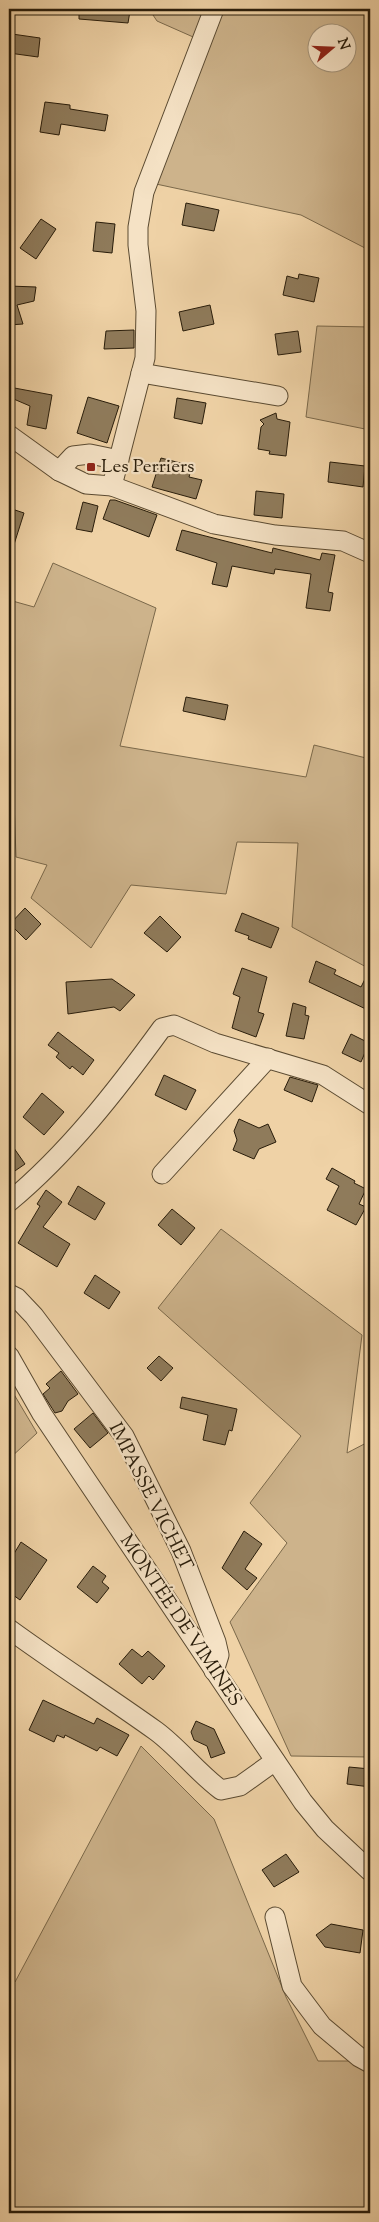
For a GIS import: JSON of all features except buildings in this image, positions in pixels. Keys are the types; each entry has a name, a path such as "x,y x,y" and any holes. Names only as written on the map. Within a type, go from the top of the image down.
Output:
{"street":[{"path":"112,486 142,373 147,335 138,227 144,192 214,9"},
{"path":"142,373 278,396"},
{"path":"9,435 59,471 86,484 112,486 214,524 275,535 343,541 370,552"},
{"path":"59,471 73,456 90,454 119,460"},
{"path":"9,1202 54,1162 126,1077 162,1028 174,1024 215,1043 323,1075 370,1105"},
{"path":"162,1174 268,1058"},
{"name":"IMPASSE VICHET","path":"9,1294 17,1298 34,1316 124,1436 181,1551 216,1642 219,1655 214,1672"},
{"name":"MONTÉE DE VIMINES","path":"9,1356 42,1414 303,1802 325,1829 370,1871"},
{"path":"9,1629 64,1670 158,1733 205,1778 221,1790 240,1786 275,1761"},
{"path":"275,1917 292,1986 322,2026 359,2057 370,2062"}],"shaded area":[{"path":"149,9 370,9 370,255 365,248 301,215 156,184 209,44 157,21"},
{"path":"317,326 370,327 370,430 306,417"},
{"path":"53,563 156,608 120,746 306,777 314,745 370,759 370,969 292,927 298,843 237,842 226,894 131,885 91,948 31,898 47,865 16,857 14,800 9,798 9,600 34,607"},
{"path":"221,1229 362,1335 347,1453 370,1441 370,1757 291,1756 230,1622 287,1543 250,1503 301,1436 158,1308"},
{"path":"9,1386 37,1433 9,1459"},
{"path":"141,1746 214,1819 286,1997 318,2061 352,2061 370,2071 370,2213 9,2213 9,1980 15,1982"}],"place":[{"name":"Les Perriers","path":"91,467"}]}
